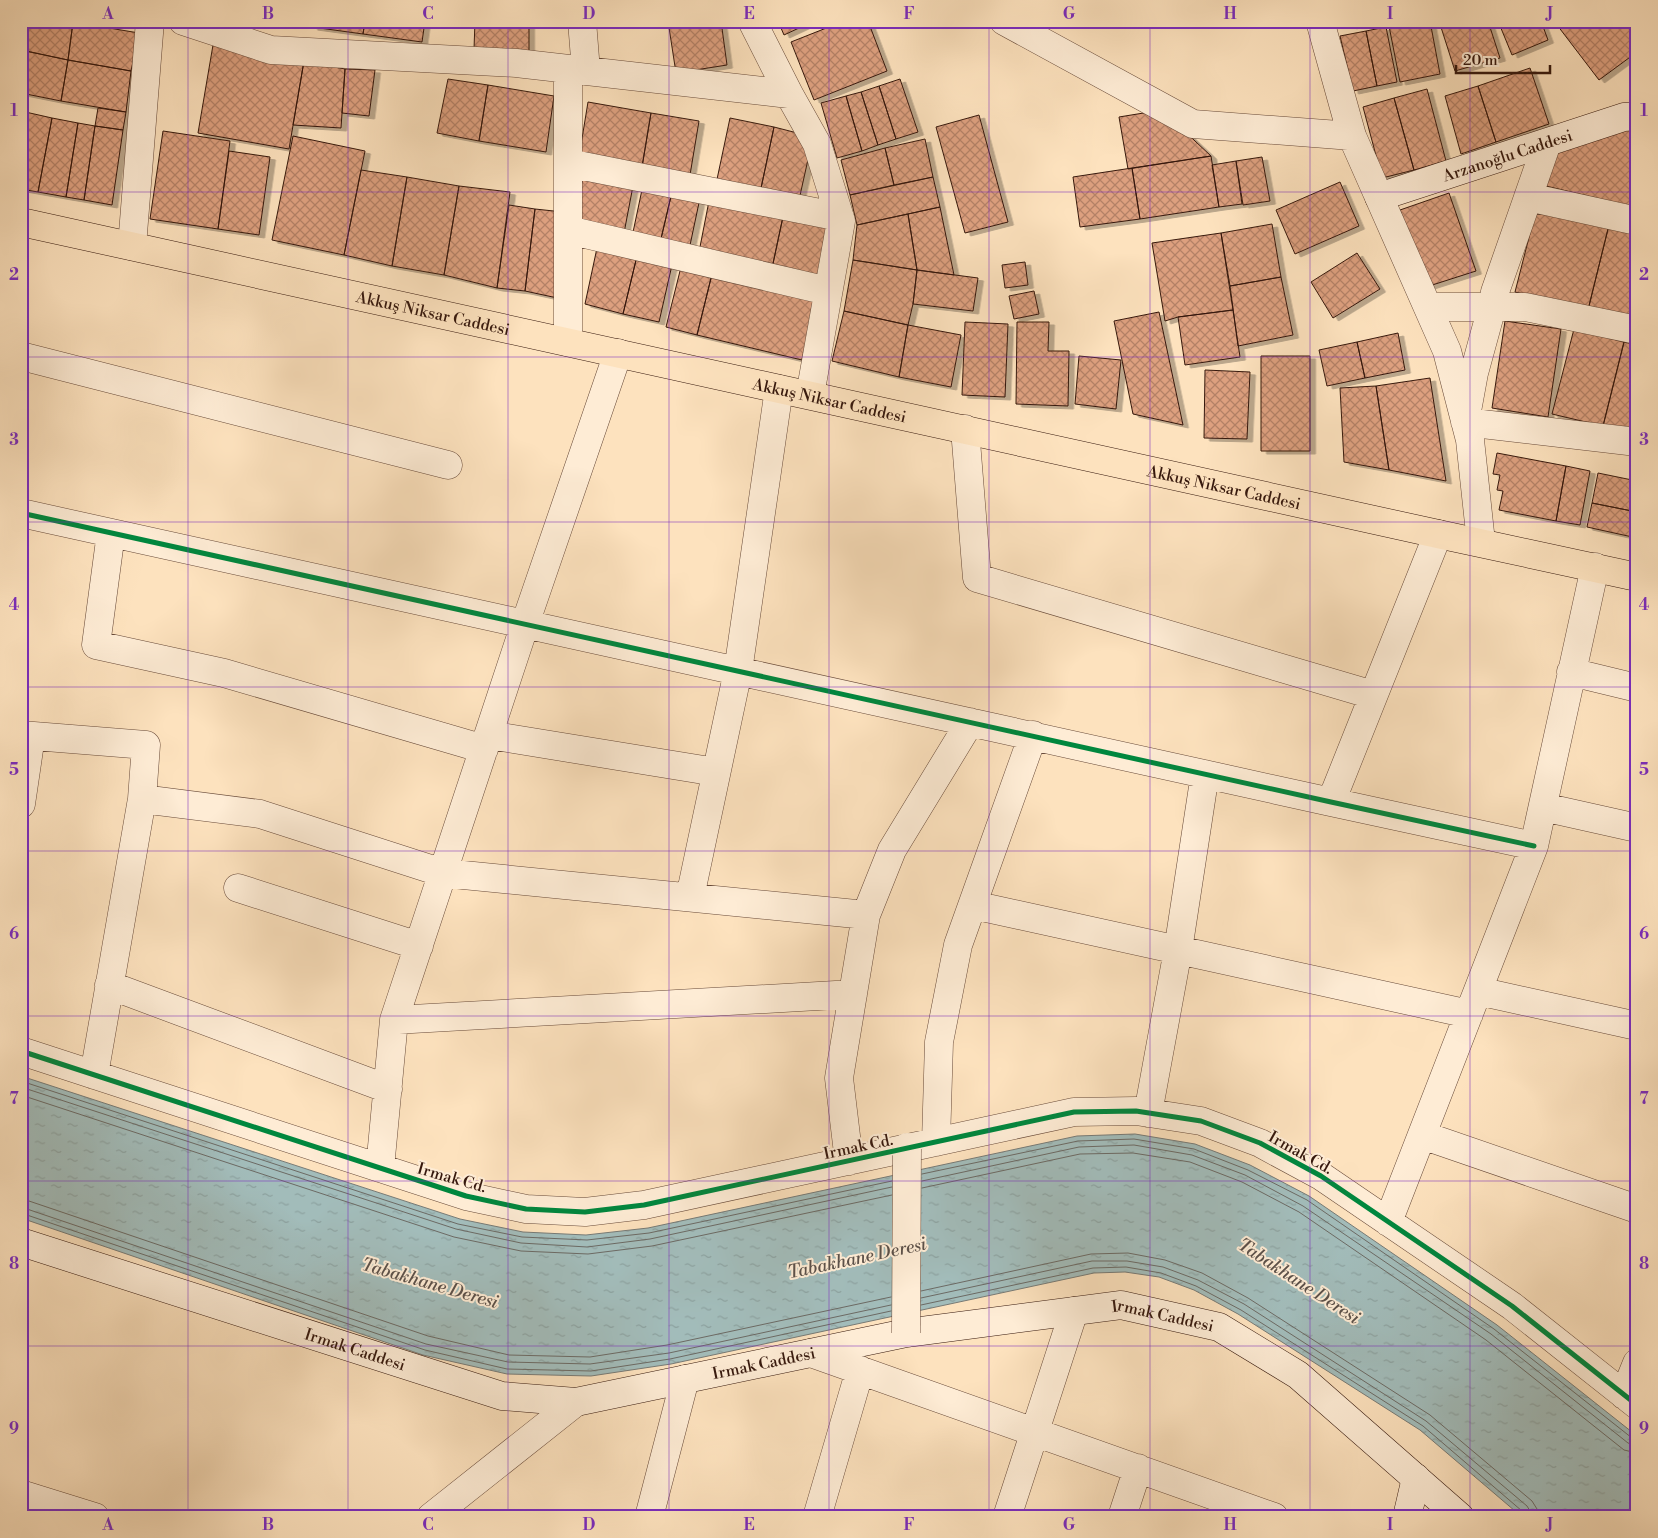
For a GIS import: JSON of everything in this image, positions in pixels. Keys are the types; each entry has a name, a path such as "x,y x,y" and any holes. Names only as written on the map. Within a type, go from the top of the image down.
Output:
{"main road":[{"name":"Akkuş Niksar Caddesi","path":"21,222 1438,534 1637,576"}],"street":[{"path":"132,246 150,21"},
{"path":"183,21 271,50 516,63 789,94"},
{"path":"568,342 568,164 582,21"},
{"path":"752,21 789,94 818,144 841,221 810,395"},
{"path":"1004,21 1193,124 1352,136"},
{"path":"1326,23 1352,136 1447,351 1470,440 1481,542"},
{"name":"Arzanoğlu Caddesi","path":"1379,197 1624,117 1637,116"},
{"path":"1465,422 1474,373 1495,292 1547,142"},
{"path":"568,164 840,217"},
{"path":"1528,197 1637,221"},
{"path":"568,230 828,291"},
{"path":"1428,307 1525,307 1637,330"},
{"path":"380,1168 394,1020 525,624 618,353"},
{"path":"21,356 448,465"},
{"path":"690,897 738,671 779,389"},
{"path":"1465,422 1637,442"},
{"path":"965,430 977,578 1373,695"},
{"path":"21,513 1534,846"},
{"path":"111,533 96,645 224,674 486,742 716,772"},
{"path":"1330,802 1438,534"},
{"path":"1388,1222 1534,846 1595,567"},
{"path":"1572,672 1637,688"},
{"path":"849,1161 839,1078 866,915 892,850 970,722"},
{"path":"936,1142 939,1042 958,945 1033,735"},
{"path":"21,804 26,736 146,745 142,799 94,1075"},
{"path":"1148,1113 1178,950 1205,774"},
{"path":"142,799 260,814 443,873 866,915"},
{"path":"1543,807 1637,828"},
{"path":"238,888 419,946"},
{"path":"972,905 1178,950 1474,1002 1637,1026"},
{"path":"110,985 388,1088"},
{"path":"394,1020 853,994"},
{"name":"Irmak Cd.","path":"21,1051 466,1196 526,1209 585,1212 644,1205 1074,1112 1136,1111 1201,1121 1260,1143 1321,1176 1512,1306 1630,1400"},
{"path":"1422,1135 1637,1210"},
{"path":"906,1333 907,1147"},
{"name":"Irmak Caddesi","path":"21,1242 502,1396 576,1402 906,1333 1121,1305 1218,1327 1298,1374 1460,1517"},
{"path":"1007,1517 1074,1311"},
{"path":"811,1353 1138,1468 1260,1514"},
{"path":"1630,1400 1637,1363"},
{"path":"817,1517 860,1370"},
{"path":"649,1517 685,1379"},
{"path":"431,1517 576,1402"},
{"path":"1122,1517 1138,1468"},
{"path":"1407,1517 1416,1478"},
{"path":"21,1494 95,1517"}],"water":[{"name":"Tabakhane Deresi","path":"21,1076 460,1219 523,1232 586,1235 648,1228 1077,1136 1135,1134 1195,1144 1250,1165 1309,1196 1497,1325 1637,1436 1637,1517 1522,1517 1420,1430 1238,1314 1194,1290 1159,1277 1125,1272 1094,1273 671,1364 591,1376 507,1374 423,1355 21,1218"}],"building":[{"path":"21,21 73,22 68,60 21,50"},
{"path":"313,21 365,21 363,34 312,27"},
{"path":"365,21 425,21 422,42 363,34"},
{"path":"475,21 529,21 529,51 474,49"},
{"path":"668,21 721,21 727,65 676,73"},
{"path":"778,21 814,21 784,35"},
{"path":"844,21 868,21 887,71 814,100 791,42"},
{"path":"1349,21 1364,21 1351,26"},
{"path":"1413,21 1430,21 1440,74 1400,82 1389,26"},
{"path":"1439,21 1488,21 1500,58 1455,71"},
{"path":"1498,21 1541,21 1548,40 1512,55"},
{"path":"1554,21 1625,21 1637,36 1637,52 1599,80"},
{"path":"73,22 139,33 131,71 68,60"},
{"path":"1386,27 1397,82 1377,86 1366,31"},
{"path":"1366,31 1377,86 1353,91 1340,36"},
{"path":"213,45 304,61 289,149 198,133"},
{"path":"21,50 68,60 61,101 21,93"},
{"path":"68,60 131,71 126,112 61,101"},
{"path":"304,61 345,69 341,128 293,125"},
{"path":"1530,68 1549,124 1496,142 1478,86"},
{"path":"345,69 375,70 369,116 342,113"},
{"path":"448,79 488,85 479,141 437,133"},
{"path":"900,79 918,132 896,139 879,86"},
{"path":"488,85 554,96 546,152 479,141"},
{"path":"879,86 896,139 878,145 861,92"},
{"path":"1478,86 1496,142 1461,154 1445,96"},
{"path":"1427,89 1446,161 1414,170 1394,98"},
{"path":"861,92 878,145 862,151 846,96"},
{"path":"846,96 862,151 837,158 821,103"},
{"path":"1394,98 1414,170 1382,178 1363,107"},
{"path":"588,102 651,113 642,167 579,157"},
{"path":"98,108 126,112 123,130 95,126"},
{"path":"1162,110 1211,156 1128,169 1119,117"},
{"path":"21,111 52,118 38,192 21,189"},
{"path":"651,113 699,121 690,175 642,167"},
{"path":"979,115 1008,222 965,233 936,127"},
{"path":"52,118 78,123 66,197 38,192"},
{"path":"730,118 774,127 760,193 716,184"},
{"path":"78,123 95,126 84,200 66,197"},
{"path":"1637,124 1637,208 1546,186 1554,152"},
{"path":"95,126 123,130 112,205 84,200"},
{"path":"774,127 813,137 799,200 760,193"},
{"path":"163,131 230,141 218,229 150,219"},
{"path":"293,136 365,151 344,255 272,240"},
{"path":"925,139 933,177 894,185 885,148"},
{"path":"885,148 894,185 850,195 841,160"},
{"path":"229,151 270,157 259,235 218,229"},
{"path":"1211,156 1219,207 1140,219 1132,168"},
{"path":"1262,157 1270,201 1243,205 1236,161"},
{"path":"1236,161 1242,204 1219,207 1212,165"},
{"path":"1132,168 1140,219 1080,227 1073,177"},
{"path":"361,170 407,177 392,266 344,255"},
{"path":"583,176 633,186 624,233 574,224"},
{"path":"407,177 459,186 444,275 392,266"},
{"path":"933,177 940,207 857,225 850,195"},
{"path":"1340,182 1359,226 1295,254 1276,210"},
{"path":"643,185 672,192 660,243 632,237"},
{"path":"459,186 510,192 497,288 444,275"},
{"path":"672,192 700,198 689,250 660,243"},
{"path":"1449,193 1476,271 1426,287 1400,210"},
{"path":"710,196 784,212 771,273 698,257"},
{"path":"509,205 535,209 525,291 497,288"},
{"path":"1537,206 1609,225 1588,310 1515,292"},
{"path":"940,207 954,275 917,270 908,214"},
{"path":"535,209 563,212 562,299 525,291"},
{"path":"784,212 831,222 819,283 771,273"},
{"path":"908,214 917,270 853,260 857,225"},
{"path":"1272,224 1281,277 1230,286 1221,233"},
{"path":"1609,225 1637,232 1637,307 1633,321 1588,310"},
{"path":"1221,233 1233,310 1178,317 1165,321 1152,243"},
{"path":"597,248 637,256 623,314 585,304"},
{"path":"1357,253 1380,289 1333,318 1311,282"},
{"path":"637,256 672,265 659,322 623,314"},
{"path":"853,260 917,270 913,304 908,325 844,311"},
{"path":"1025,262 1028,285 1005,288 1002,265"},
{"path":"682,263 713,270 697,335 666,327"},
{"path":"713,270 817,294 802,360 697,335"},
{"path":"917,270 978,278 973,311 913,304"},
{"path":"1281,277 1293,335 1238,346 1230,286"},
{"path":"1034,291 1039,314 1014,319 1009,296"},
{"path":"1233,310 1240,357 1185,365 1178,317"},
{"path":"844,311 908,325 899,377 832,361"},
{"path":"1159,312 1183,425 1133,414 1114,321"},
{"path":"1505,321 1561,329 1548,417 1492,408"},
{"path":"965,322 1008,324 1005,397 962,395"},
{"path":"1017,322 1049,322 1048,351 1069,351 1068,406 1016,404"},
{"path":"908,325 961,335 951,387 899,377"},
{"path":"1574,329 1624,342 1603,426 1552,414"},
{"path":"1398,333 1405,370 1365,378 1357,342"},
{"path":"1357,342 1365,378 1327,386 1319,350"},
{"path":"1624,342 1637,345 1637,430 1603,426"},
{"path":"1079,356 1121,360 1116,409 1075,404"},
{"path":"1261,356 1310,356 1310,451 1261,451"},
{"path":"1205,370 1250,372 1247,439 1204,438"},
{"path":"1430,378 1446,481 1389,470 1376,386"},
{"path":"1376,386 1389,470 1344,462 1340,388"},
{"path":"1497,453 1566,466 1556,521 1499,510 1503,491 1497,490 1500,475 1493,474"},
{"path":"1566,466 1590,471 1580,525 1556,521"},
{"path":"1598,473 1637,481 1637,512 1592,503"},
{"path":"1592,503 1637,512 1637,538 1587,527"}],"cycle path":[{"path":"21,513 1534,846"},
{"path":"21,1051 466,1196 526,1209 585,1212 644,1205 1074,1112 1136,1111 1201,1121 1260,1143 1321,1176 1512,1306 1637,1405"}]}
